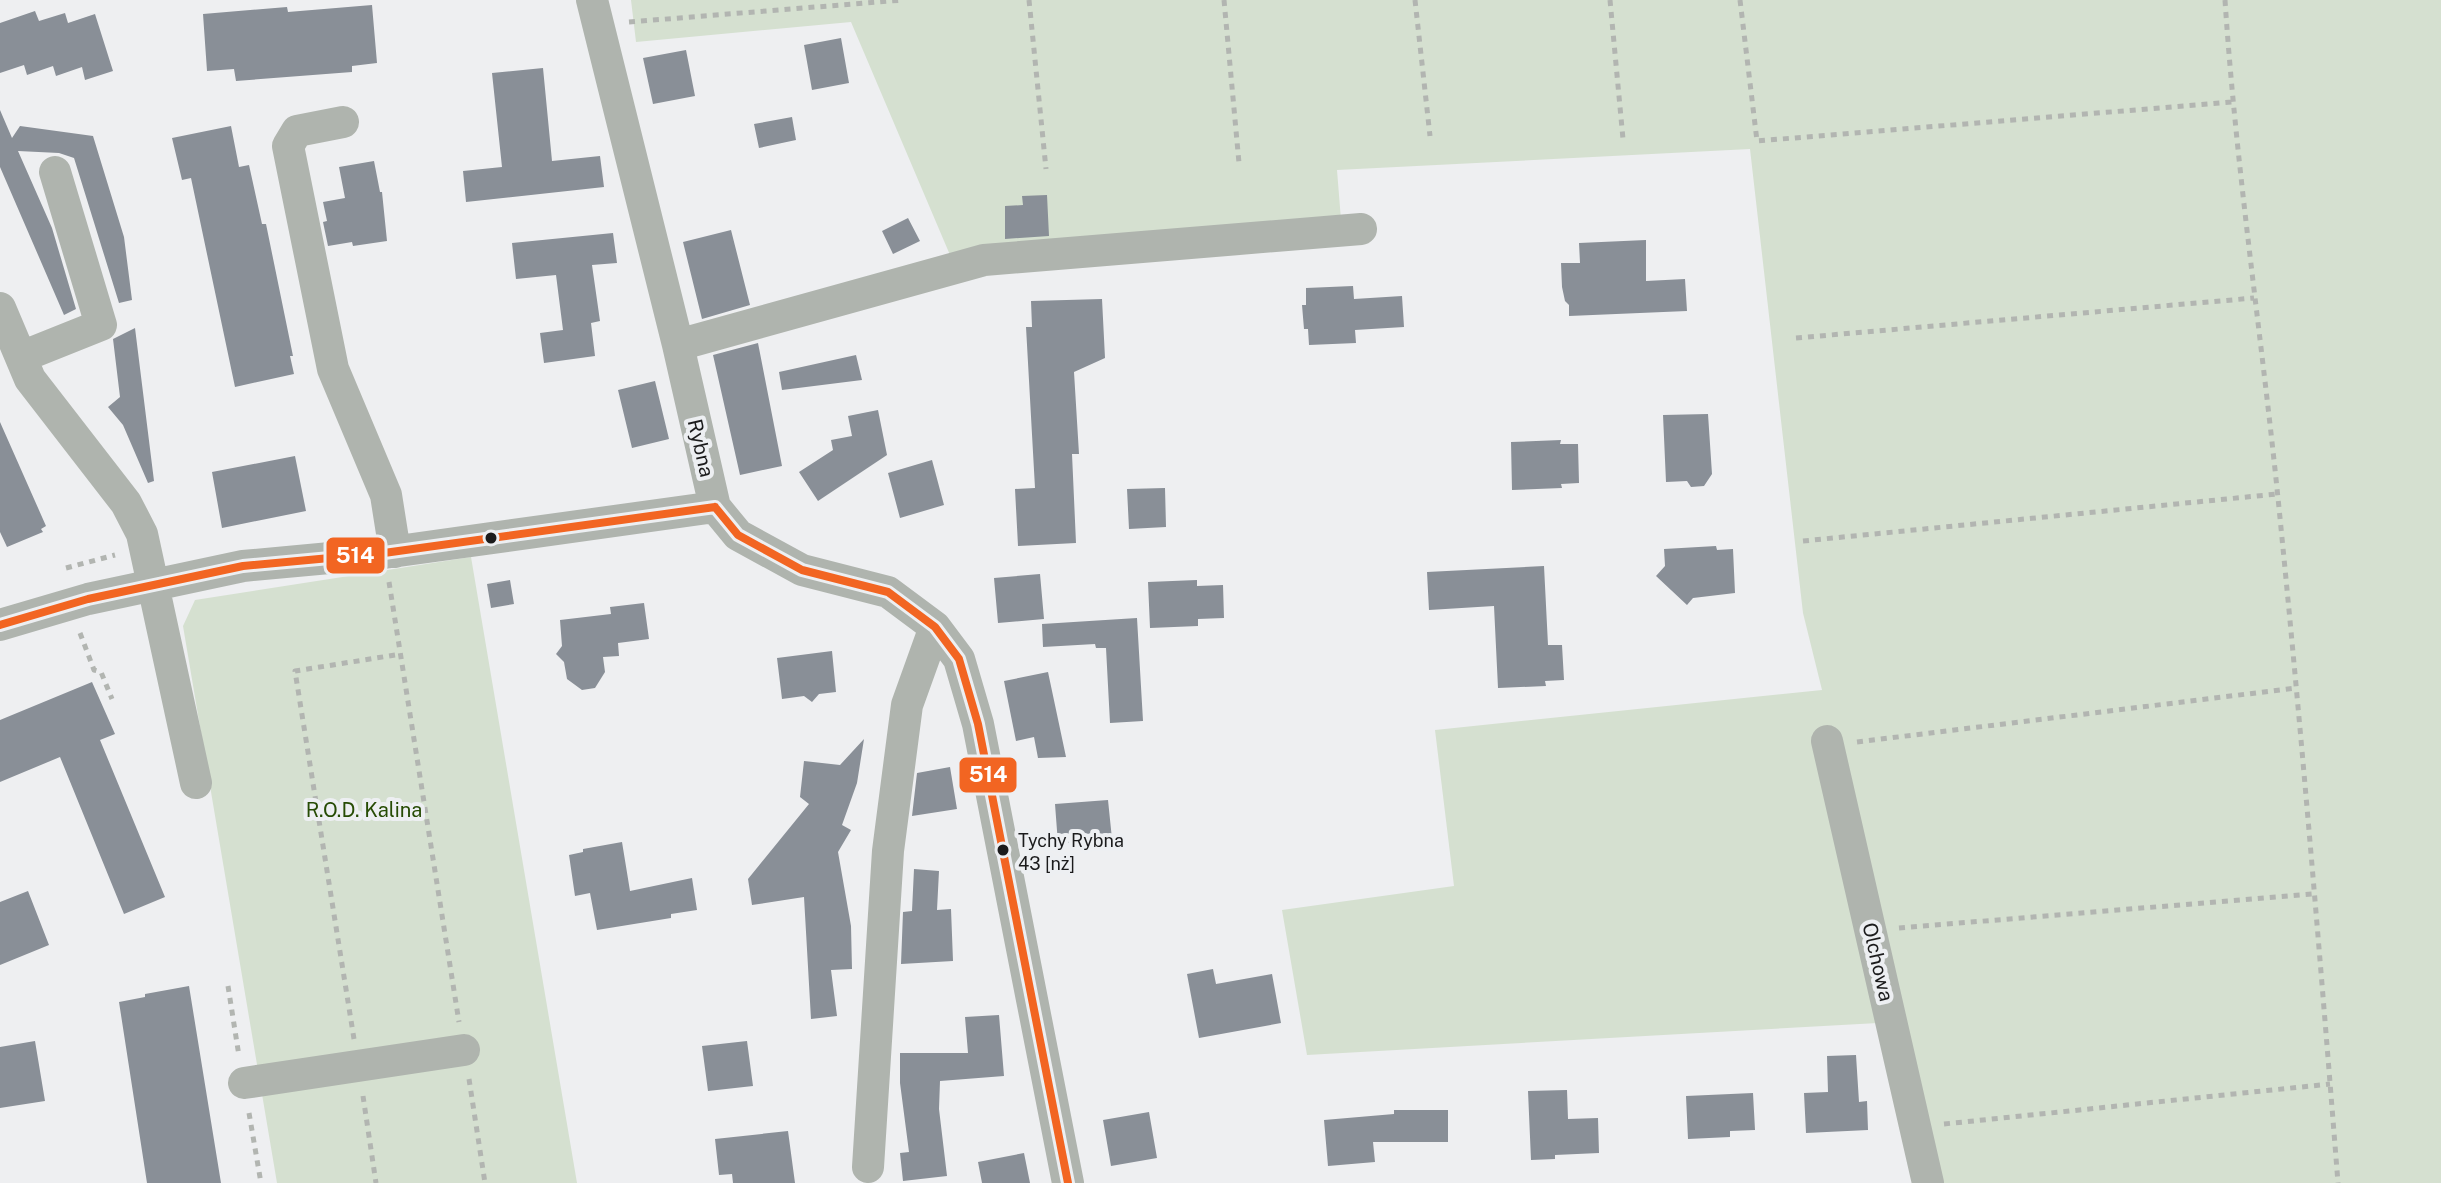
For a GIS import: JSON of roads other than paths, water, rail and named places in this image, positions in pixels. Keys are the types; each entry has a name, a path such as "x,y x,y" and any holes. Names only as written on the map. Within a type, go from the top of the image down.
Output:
{"street":[{"name":"Rybna","path":"594,12 678,345 715,507 738,535 802,570 888,592 935,627 959,659 978,724 1068,1183"},
{"path":"343,122 297,131 288,146 333,369 386,495 390,552"},
{"path":"21,357 101,325 55,172"},
{"path":"678,345 984,260 1361,229"},
{"path":"0,308 30,379 126,503 145,547 196,783"},
{"path":"0,625 88,599 243,566 390,552 715,507"},
{"path":"868,1167 890,837 907,705 935,627"},
{"name":"Olchowa","path":"1828,743 1928,1183"},
{"path":"244,1083 464,1050"}],"place":[{"name":"Tychy Rybna 43 [nż]","path":"1003,850"}],"park label":[{"name":"R.O.D. Kalina","path":"364,810"}]}
